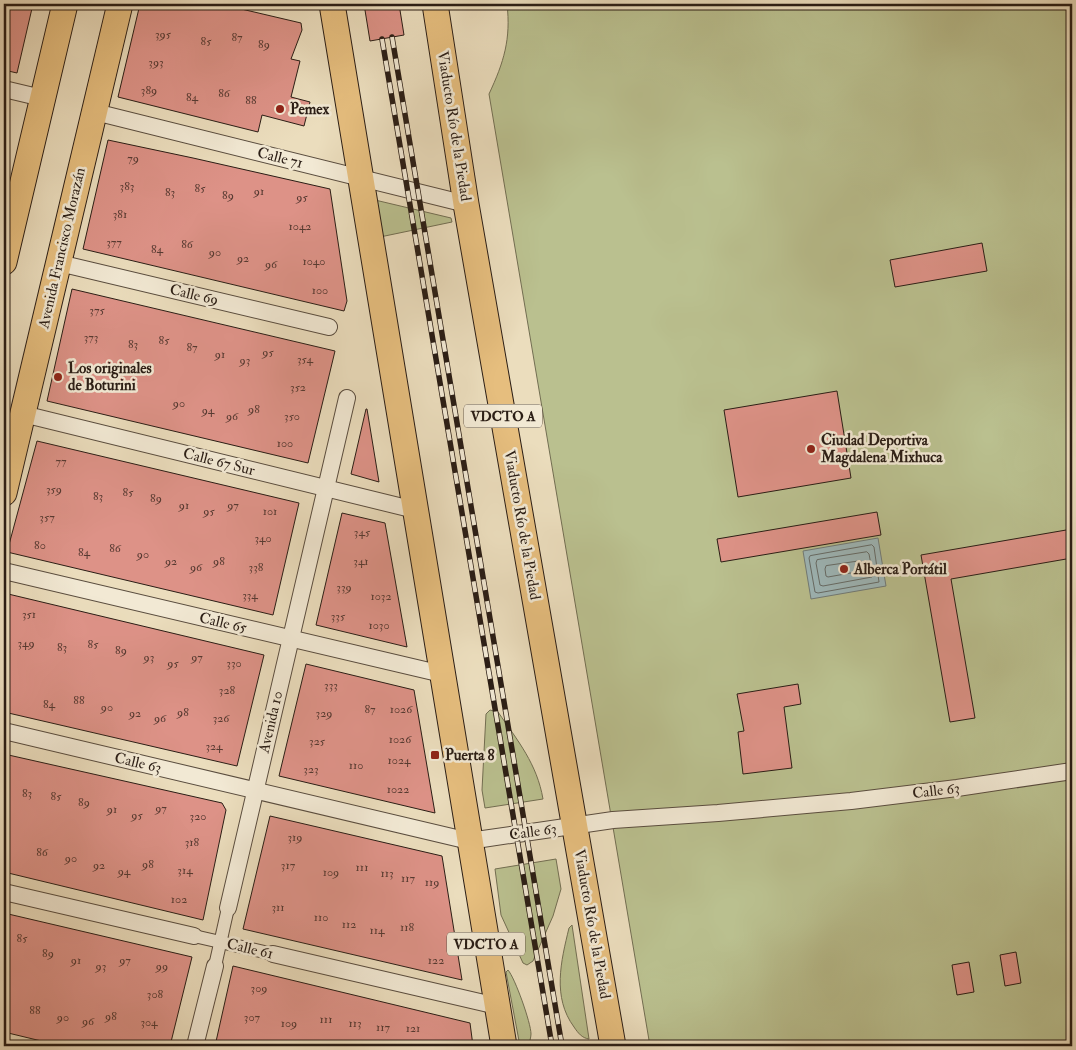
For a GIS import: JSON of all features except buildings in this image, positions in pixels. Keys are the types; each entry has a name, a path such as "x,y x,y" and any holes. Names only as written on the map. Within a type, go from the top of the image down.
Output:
{"main road":[{"path":"5,253 65,4"},
{"name":"Avenida Francisco Morazán","path":"4,493 120,4"},
{"name":"VDCTO A","path":"332,4 504,1046"},
{"name":"Viaducto Río de la Piedad","path":"435,4 466,204 613,1046"}],"street":[{"path":"4,89 42,98"},
{"name":"Calle 71","path":"94,112 466,204"},
{"name":"Calle 69","path":"59,263 329,327"},
{"name":"Avenida 10","path":"195,1046 347,398"},
{"name":"Calle 67 Sur","path":"22,414 415,510"},
{"name":"Calle 65","path":"4,572 442,674"},
{"name":"Calle 63","path":"4,732 469,841 613,820 851,801 1072,772"},
{"name":"Calle 61","path":"4,892 497,1006"}],"green space":[{"name":"Ciudad Deportiva Magdalena Mixhuca","path":"507,4 1072,4 1072,1046 650,1046 489,94 499,71 505,50 508,28"},
{"path":"375,200 451,218 452,222 380,237"},
{"path":"490,710 498,712 526,753 536,775 543,799 485,808 482,790 486,714"},
{"path":"556,859 561,889 553,916 533,961 527,965 523,963 501,915 495,869"},
{"path":"572,925 589,1039 584,1038 579,1033 567,1015 561,991 560,979 563,953 569,928"},
{"path":"508,970 528,1020 531,1034 529,1046 520,1046 506,972"}],"water":[{"name":"Alberca Portátil","path":"878,538 886,586 811,599 803,551"}],"railway":[{"path":"392,37 562,1046"},
{"path":"382,39 552,1046"}],"place":[{"name":"Pemex","path":"280,109"},
{"name":"Los originales de Boturini","path":"58,377"},
{"name":"Ciudad Deportiva Magdalena Mixhuca","path":"811,449"},
{"name":"Alberca Portátil","path":"844,569"},
{"name":"Puerta 8","path":"435,755"}]}
